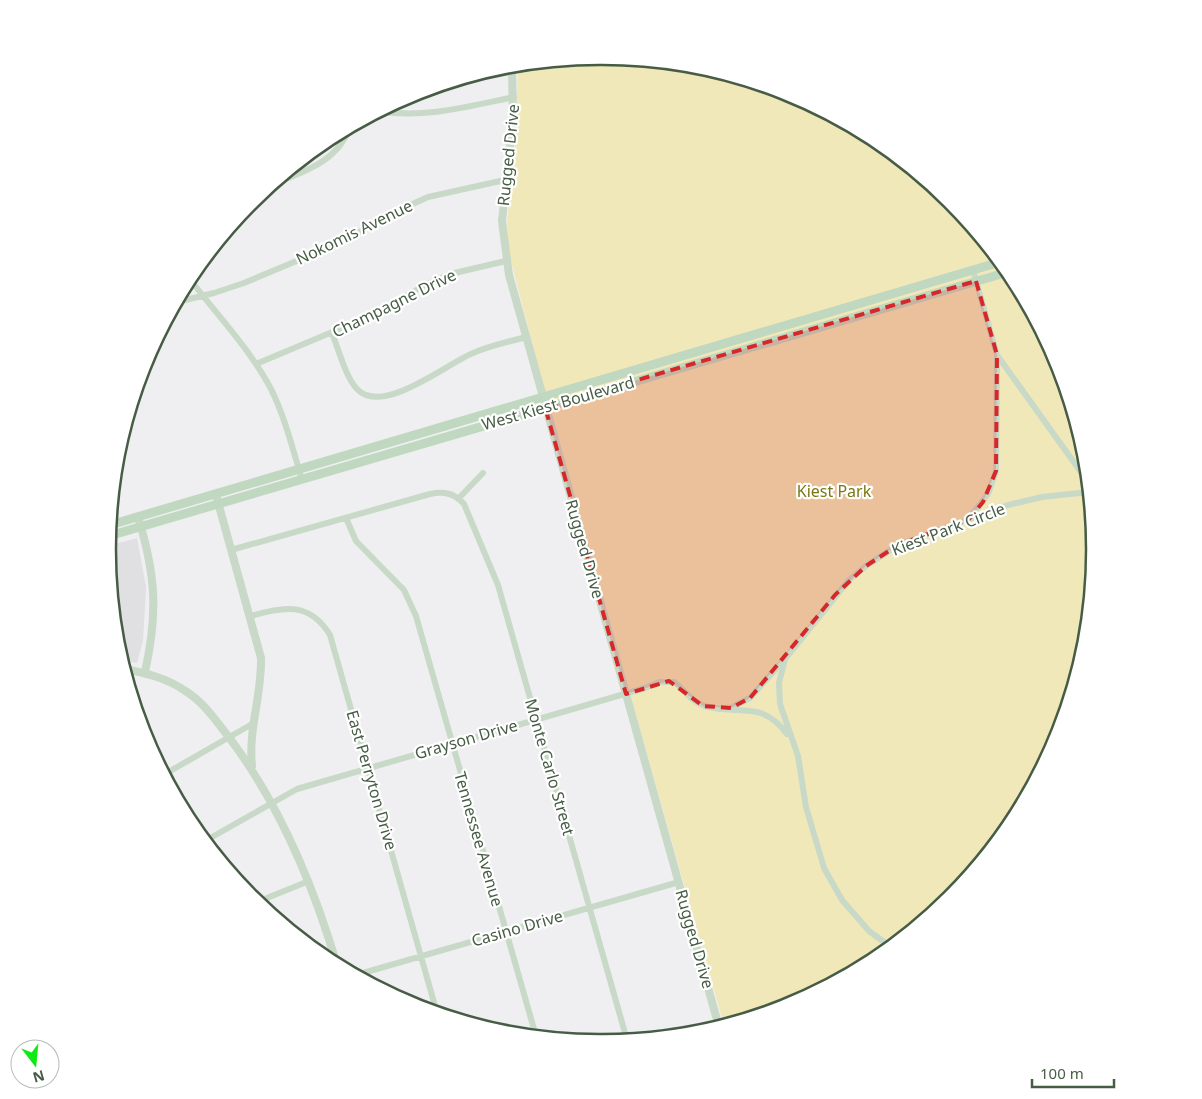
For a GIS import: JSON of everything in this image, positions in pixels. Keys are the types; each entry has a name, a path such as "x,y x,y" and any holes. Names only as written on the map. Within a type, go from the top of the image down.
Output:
{"main road":[{"name":"West Kiest Boulevard","path":"117,534 302,480 422,443 544,402 992,264"},
{"name":"West Kiest Boulevard","path":"118,523 419,434 544,402 1000,274"},
{"path":"419,434 422,443"}],"street":[{"name":"Rugged Drive","path":"512,73 514,97 502,221 506,260 717,1019"},
{"path":"391,113 415,114 452,110 514,97"},
{"path":"292,176 313,168 326,159 343,140"},
{"name":"Nokomis Avenue","path":"185,300 228,289 342,242 388,215 428,197 506,180"},
{"name":"Champagne Drive","path":"256,364 380,312 422,286 450,274 506,260"},
{"path":"968,518 988,494 996,472 997,355 973,270"},
{"path":"195,285 256,364 272,390 302,480"},
{"path":"332,333 357,389 370,397 378,398 415,384 473,352 526,337"},
{"path":"997,355 1078,468"},
{"path":"231,550 437,492 444,492 459,498 482,473"},
{"name":"Kiest Park Circle","path":"884,942 869,931 842,900 824,868 813,839 798,756 781,714 779,694 785,659 835,595 866,566 898,545 968,518 1042,497 1082,493"},
{"path":"216,495 259,644 261,670 260,697 252,724 253,768"},
{"name":"Monte Carlo Street","path":"459,498 469,512 498,585 626,1033"},
{"path":"138,517 154,582 153,637 145,672"},
{"name":"Tennessee Avenue","path":"346,518 356,541 395,580 410,601 416,616 534,1029"},
{"name":"East Perryton Drive","path":"251,616 274,609 288,608 314,616 324,625 333,644 435,1004"},
{"path":"731,708 750,698 785,659"},
{"path":"132,669 167,680 196,699 216,718 253,768 309,881 333,953"},
{"name":"Grayson Drive","path":"212,837 297,789 626,694 659,682 669,681 678,685 694,701 703,706 731,708 766,715 791,740"},
{"path":"170,771 252,724"},
{"path":"265,899 309,881"},
{"name":"Casino Drive","path":"365,972 679,882"}],"highlighted area":[{"path":"976,281 997,355 996,471 983,502 969,519 898,545 866,566 835,595 750,698 731,708 703,706 669,681 626,694 545,407"}],"shaded area":[{"path":"137,538 146,587 143,641 137,663 130,662 126,644 121,613 116,544"}],"green space":[{"name":"Kiest Park","path":"569,66 633,66 696,74 757,91 815,115 843,130 896,165 944,207 965,230 1004,280 1021,307 1049,364 1069,424 1081,486 1084,518 1086,550 1081,613 1069,675 1060,705 1036,764 1021,792 1004,819 965,869 944,892 896,934 843,969 815,984 757,1008 722,1018 549,409 510,257 507,224 515,144 518,72"}]}
